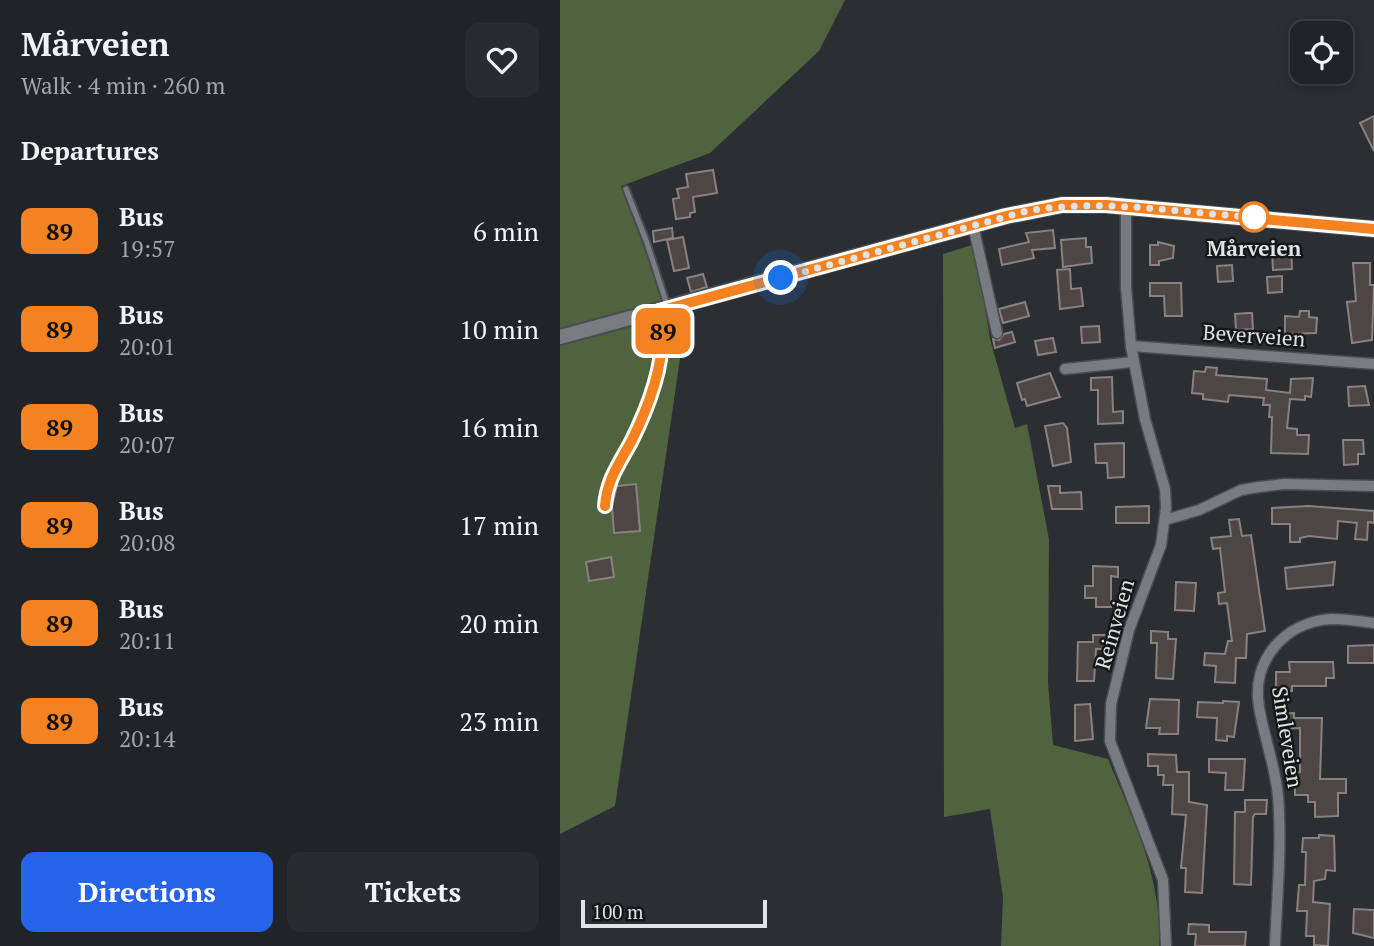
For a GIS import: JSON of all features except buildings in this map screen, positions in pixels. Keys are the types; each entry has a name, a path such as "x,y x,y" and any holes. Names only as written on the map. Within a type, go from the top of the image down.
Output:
{"main road":[{"path":"560,337 973,225 1062,205 1126,206 1373,224"}],"street":[{"path":"1126,206 1126,287 1131,346 1145,419 1165,489 1165,520 1199,510 1241,490 1259,487 1284,484 1374,486"},
{"path":"973,225 997,333"},
{"path":"605,506 612,472 639,425 660,358 663,310"},
{"name":"Beverveien","path":"1131,346 1374,364"},
{"path":"1065,369 1133,362"},
{"name":"Reinveien","path":"1165,520 1161,545 1129,629 1110,719 1115,758 1163,880 1166,946"},
{"name":"Simleveien","path":"1275,946 1279,802 1273,761 1259,705 1261,671 1267,656 1293,630 1331,619 1374,623"}],"lane":[{"path":"626,189 647,243 663,310"}],"green space":[{"path":"560,0 845,0 819,51 710,153 621,186 672,323 685,324 615,806 560,834"},
{"path":"975,244 990,339 1015,428 1027,424 1049,539 1048,683 1053,745 1108,759 1136,827 1151,873 1159,920 1159,946 1001,946 1003,897 990,809 944,817 943,254"}],"bus line":[{"name":"89","path":"605,506 606,489 612,472 639,425 652,387 663,342 659,311 1006,216 1062,205 1152,208 1374,229"}],"place":[{"name":"Mårveien","path":"1254,217"}],"route":[{"path":"781,278 1027,211 1062,205 1126,206 1254,217"}]}
